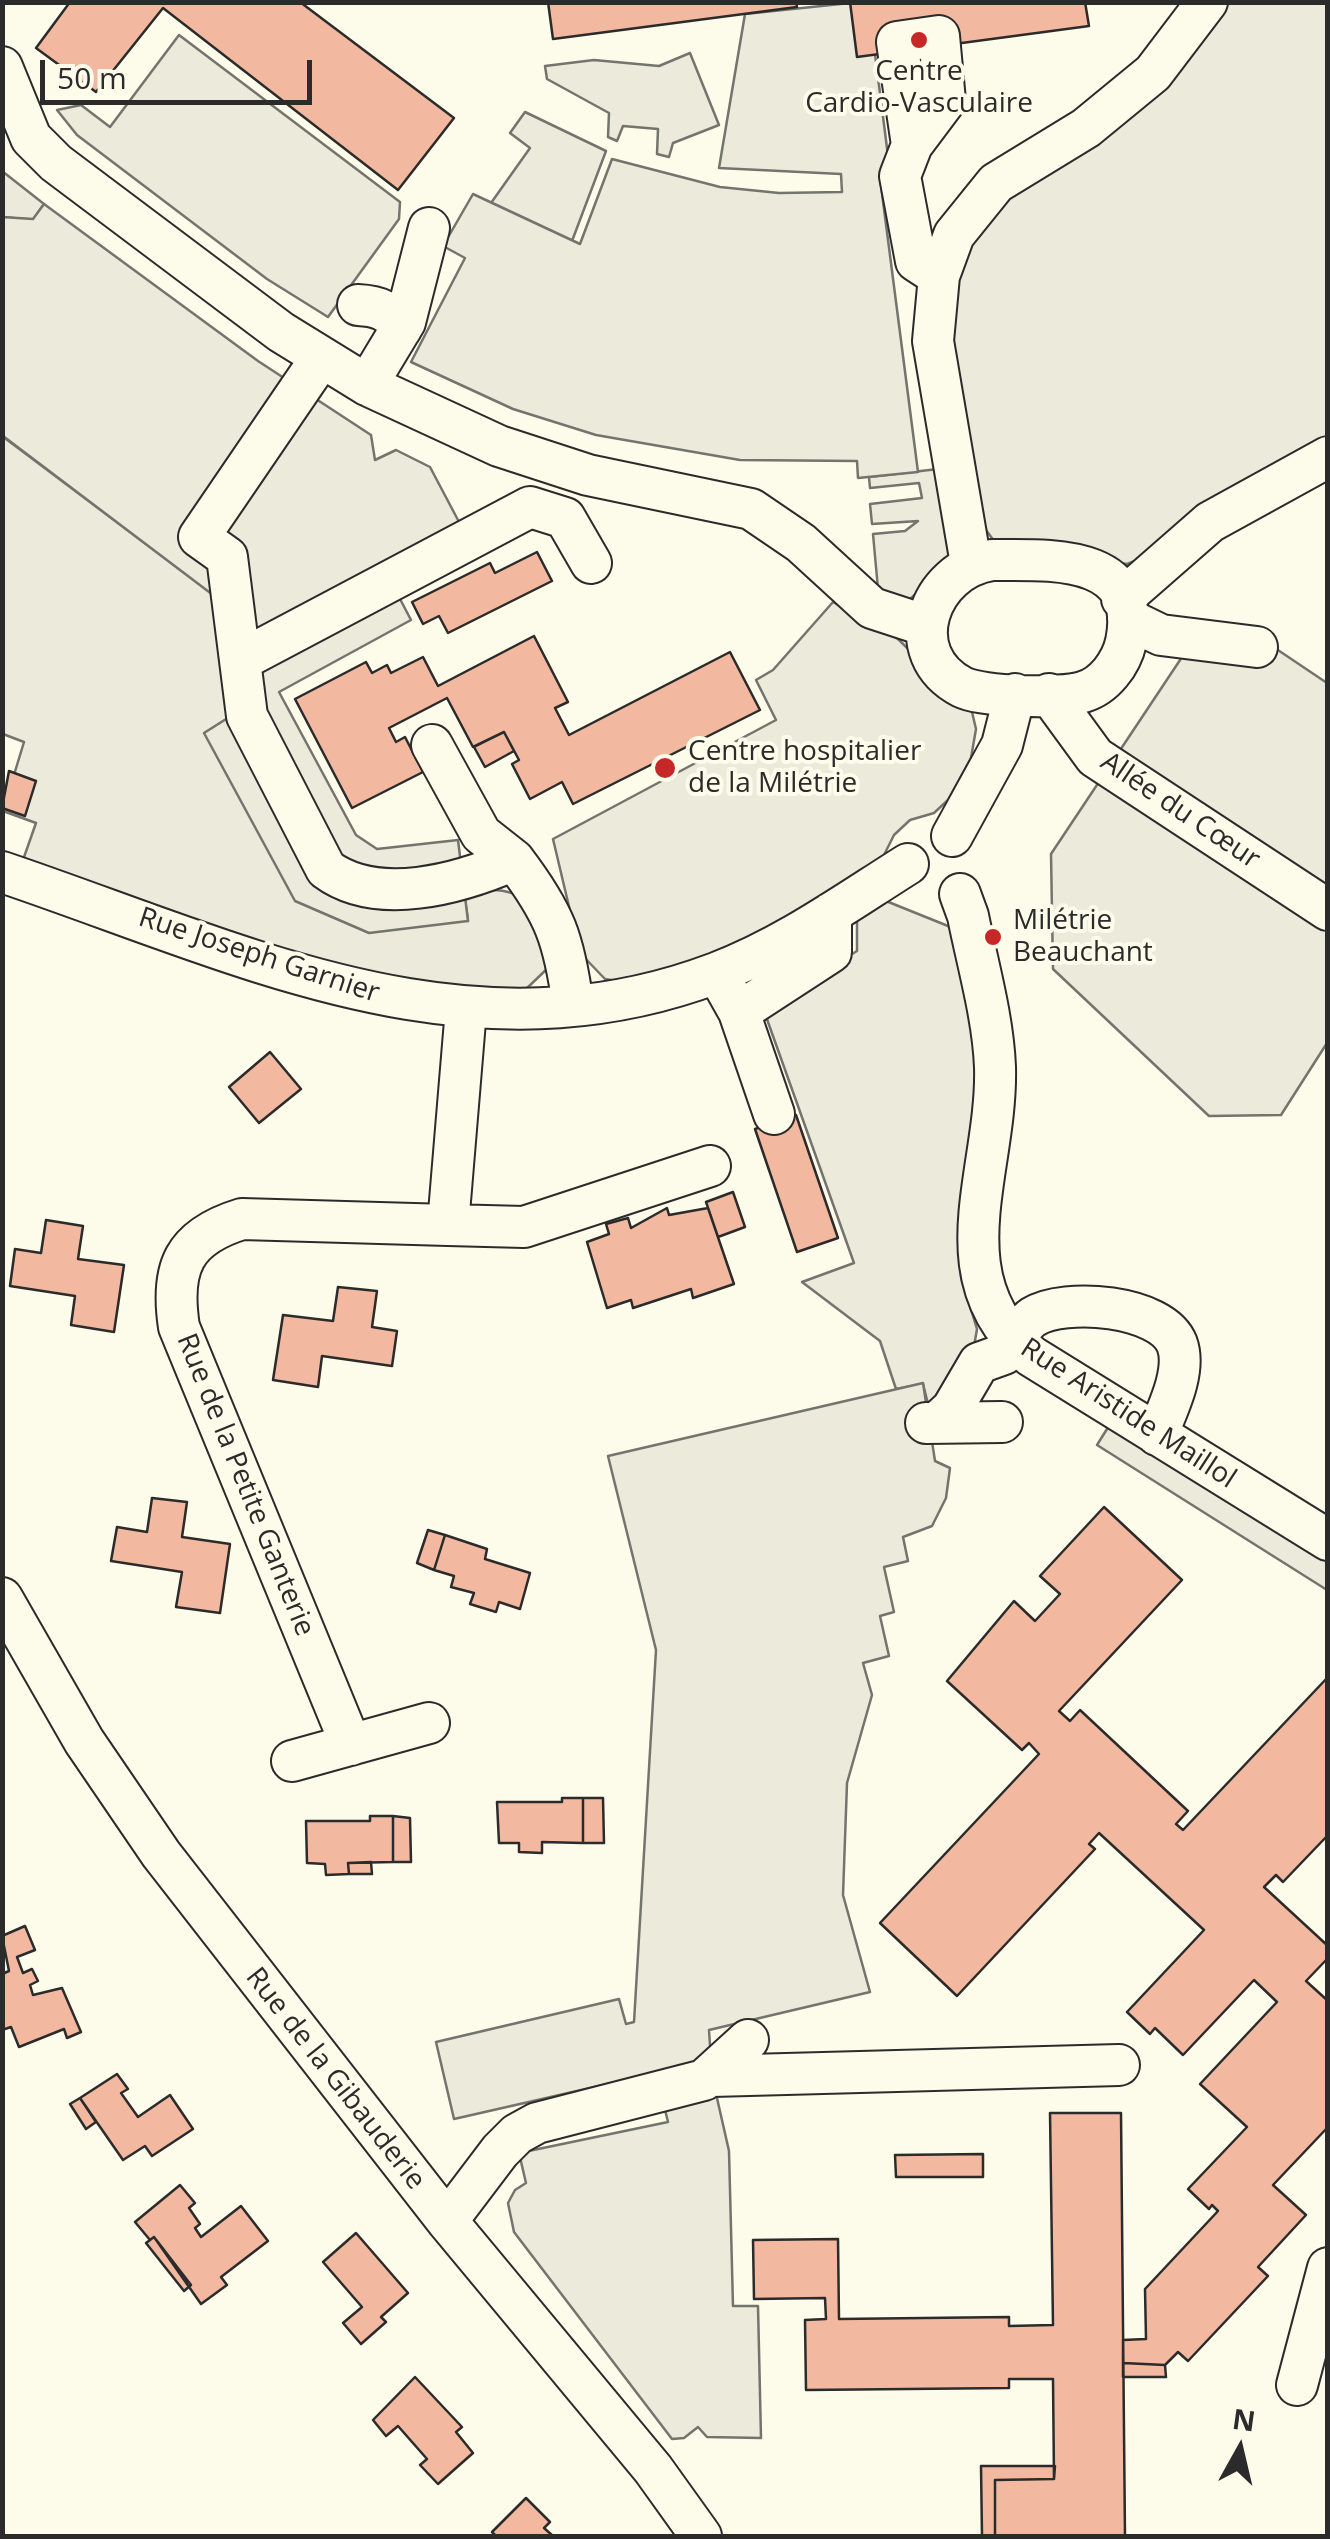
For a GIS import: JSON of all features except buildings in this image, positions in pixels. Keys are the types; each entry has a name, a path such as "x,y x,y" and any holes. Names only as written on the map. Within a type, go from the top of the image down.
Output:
{"street":[{"path":"971,564 933,340 939,276 954,235 996,183 1118,104 1153,72 1207,2"},
{"path":"2,67 32,138 56,163 321,358 366,385 498,446 588,475 752,509 801,543 872,608 927,626"},
{"path":"912,145 900,176 913,250 923,268 939,276"},
{"path":"366,385 402,329 430,228"},
{"path":"358,305 374,306 393,315 402,329"},
{"path":"321,358 199,537 227,557 247,716 326,870 347,884 374,890 472,878 514,860"},
{"path":"1257,646 1161,635 1125,609 1108,579 1092,566 1068,560 971,564 948,578 932,601 927,626 931,649 943,671 963,688 1032,694 1082,693 1103,682 1126,644 1125,609 1210,522 1328,457"},
{"path":"241,660 530,507 566,518 591,563"},
{"path":"952,836 1032,694"},
{"name":"Allée du Cœur","path":"1032,694 1095,757 1328,910"},
{"path":"432,745 480,834 514,860 548,905 566,952 573,1006"},
{"name":"Rue Joseph Garnier","path":"2,872 355,992 466,1009 573,1006 648,994 717,972 831,913 908,864"},
{"name":"Rue Aristide Maillol","path":"960,894 968,916 994,1064 977,1264 1008,1348 1328,1540"},
{"path":"739,1012 831,952 831,913"},
{"path":"717,972 739,1012 774,1114"},
{"path":"448,1225 466,1009"},
{"name":"Rue de la Petite Ganterie","path":"351,1744 180,1327 175,1300 178,1272 192,1244 215,1227 242,1219 524,1227 710,1166"},
{"path":"1002,1422 929,1423 952,1410 979,1363 1008,1348 1031,1318 1068,1306 1118,1310 1168,1332 1176,1340 1178,1363 1157,1434"},
{"name":"Rue de la Gibauderie","path":"2,1598 84,1741 160,1854 447,2221 653,2469 701,2536"},
{"path":"292,1761 429,1723"},
{"path":"712,2076 748,2040"},
{"path":"447,2221 517,2134 537,2123 712,2076 1119,2066"},
{"path":"1297,2385 1328,2268"}],"shaded area":[{"path":"850,3 875,54 888,156 880,178 918,472 858,478 857,461 740,460 596,435 513,409 411,362 465,258 443,246 473,194 580,244 612,159 720,187 779,193 842,192 841,174 719,168 745,14"},
{"path":"1228,3 1327,3 1327,440 1222,494 1159,545 1127,564 997,545 983,526 955,368 955,304 964,256 990,211 1205,37"},
{"path":"179,35 400,202 399,219 328,317 267,279 77,135 57,110 81,105 110,127"},
{"path":"690,53 719,125 673,143 669,157 657,154 658,129 623,126 617,141 608,137 609,113 547,79 545,66 594,60 659,66"},
{"path":"525,112 606,151 572,241 491,203 530,148 510,133"},
{"path":"2,171 44,204 33,220 3,217"},
{"path":"44,204 258,361 371,435 375,460 396,450 430,467 477,556 399,597 411,620 279,692 356,835 377,849 458,840 468,921 369,933 295,901 204,733 231,716 225,702 217,598 3,436 2,217 33,219"},
{"path":"2,436 218,598 225,701 231,716 205,733 468,921 464,892 502,891 537,906 549,967 525,990 494,991 341,971 23,860 36,823 3,811 24,742 3,734"},
{"path":"938,469 954,548 948,565 909,600 878,589 873,534 905,531 918,521 872,524 870,504 922,498 919,483 870,488 869,477"},
{"path":"833,602 898,639 972,712 976,729 971,758 948,800 934,813 910,820 894,835 883,857 760,935 690,966 628,983 605,979 580,953 553,839 776,720 756,680 773,670"},
{"path":"1200,630 1260,638 1327,683 1327,1043 1281,1115 1209,1116 1053,969 1051,854"},
{"path":"886,901 948,926 955,934 978,1068 959,1235 961,1277 977,1329 972,1358 929,1408 923,1384 896,1389 880,1341 802,1282 854,1263 763,1008 857,951 857,914"},
{"path":"923,1383 935,1461 950,1468 946,1498 932,1526 903,1537 908,1561 884,1567 894,1612 880,1616 889,1656 863,1663 872,1695 847,1783 843,1895 870,1992 709,2030 712,2076 729,2151 733,2306 758,2306 761,2438 707,2437 698,2427 684,2438 672,2439 514,2232 508,2203 515,2190 526,2183 519,2153 668,2122 656,2073 454,2119 436,2042 619,1999 626,2024 634,2022 656,1650 608,1456"},
{"path":"1112,1421 1327,1557 1327,1590 1097,1445"}],"place":[{"name":"Centre Cardio-Vasculaire","path":"919,40"},
{"name":"Centre hospitalier de la Milétrie","path":"665,768"},
{"name":"Milétrie Beauchant","path":"993,937"}]}
